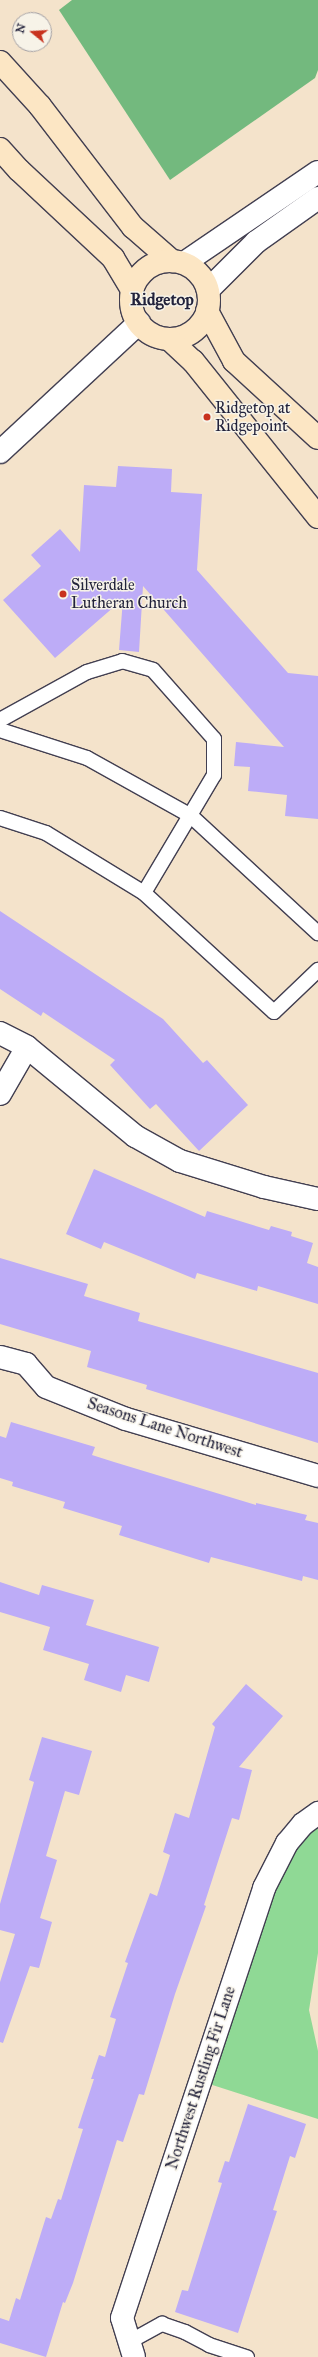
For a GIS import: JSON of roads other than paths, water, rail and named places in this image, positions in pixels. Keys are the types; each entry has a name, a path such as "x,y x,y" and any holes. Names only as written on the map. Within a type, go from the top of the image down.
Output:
{"main road":[{"path":"0,62 40,106 133,227 178,262 195,269 234,361 318,438"},
{"path":"0,149 19,170 113,258 124,272 132,290 132,311 138,323 148,332 169,339 193,361 318,517"},
{"path":"132,290 139,275 149,267 160,262 178,262"},
{"path":"169,339 187,335 198,328 208,300"}],"street":[{"path":"178,262 318,172"},
{"path":"208,300 256,242 306,204 318,198"},
{"path":"1,448 138,323"},
{"path":"0,1033 27,1047 135,1136 180,1162 264,1186 318,1199"},
{"path":"0,1094 27,1047"},
{"name":"Seasons Lane Northwest","path":"0,1356 26,1364 46,1387 126,1419 318,1476"},
{"name":"Northwest Rustling Fir Lane","path":"132,2349 122,2318 264,1888 287,1843 303,1824 318,1813"}],"lane":[{"path":"0,720 87,672 122,661 153,670 214,739 214,775 144,893"},
{"path":"0,730 87,758 191,816 318,934"},
{"path":"0,818 46,833 144,893 274,1012 318,970"},
{"path":"132,2349 162,2324 185,2332 209,2345 247,2357"}],"place":[{"name":"Ridgetop at Ridgepoint","path":"207,417"},
{"name":"Silverdale Lutheran Church","path":"63,594"}],"district":[{"name":"Ridgetop","path":"162,300"}]}
